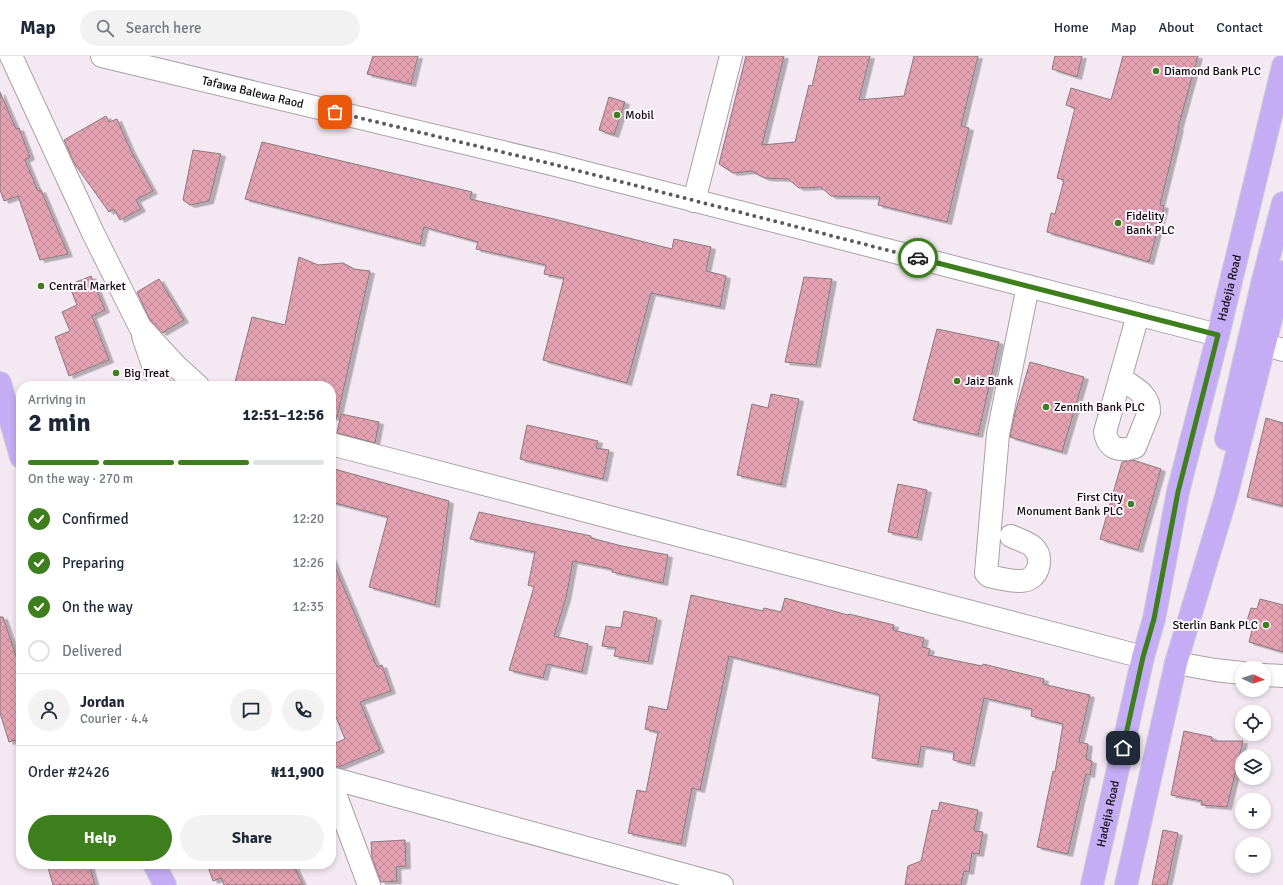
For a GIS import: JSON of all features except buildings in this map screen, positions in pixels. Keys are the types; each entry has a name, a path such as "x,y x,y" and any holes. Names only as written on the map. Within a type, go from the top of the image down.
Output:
{"main road":[{"name":"Hadejia Road","path":"1092,885 1143,657 1154,619 1178,492 1218,335 1283,66"},
{"path":"1190,619 1192,534 1203,452 1245,275 1283,127"},
{"path":"1154,619 1192,534 1222,457 1263,280 1283,203"},
{"path":"1126,885 1176,663 1226,497 1274,348 1283,272"},
{"path":"0,383 16,439"},
{"path":"157,869 165,885"}],"lane":[{"path":"11,56 93,233 140,327 158,381"},
{"name":"Tafawa Balewa Raod","path":"102,56 545,162 1218,335"},
{"path":"694,201 731,56"},
{"path":"1011,536 1033,546 1038,555 1039,562 1037,572 1028,579 1019,581 996,578 989,576 986,573 998,434 1028,286"},
{"path":"1120,378 1138,315"},
{"path":"140,327 176,366 192,381"},
{"path":"336,445 1143,657"},
{"path":"1176,663 1235,672"},
{"path":"1271,675 1283,676"},
{"path":"336,779 722,885"},
{"path":"336,796 369,885"}],"way so far":[{"path":"335,112 552,164 918,258"}],"place":[{"name":"Diamond Bank PLC","path":"1156,71"},
{"name":"Mobil","path":"617,115"},
{"name":"Fidelity Bank PLC","path":"1118,223"},
{"name":"Central Market","path":"41,286"},
{"name":"Big Treat","path":"116,373"},
{"name":"Jaiz Bank","path":"957,381"},
{"name":"Zennith Bank PLC","path":"1046,407"},
{"name":"First City Monument Bank PLC","path":"1131,504"},
{"name":"Sterlin Bank PLC","path":"1266,625"}],"route":[{"path":"918,258 1218,335 1178,492 1154,619 1143,657 1123,748"}]}
